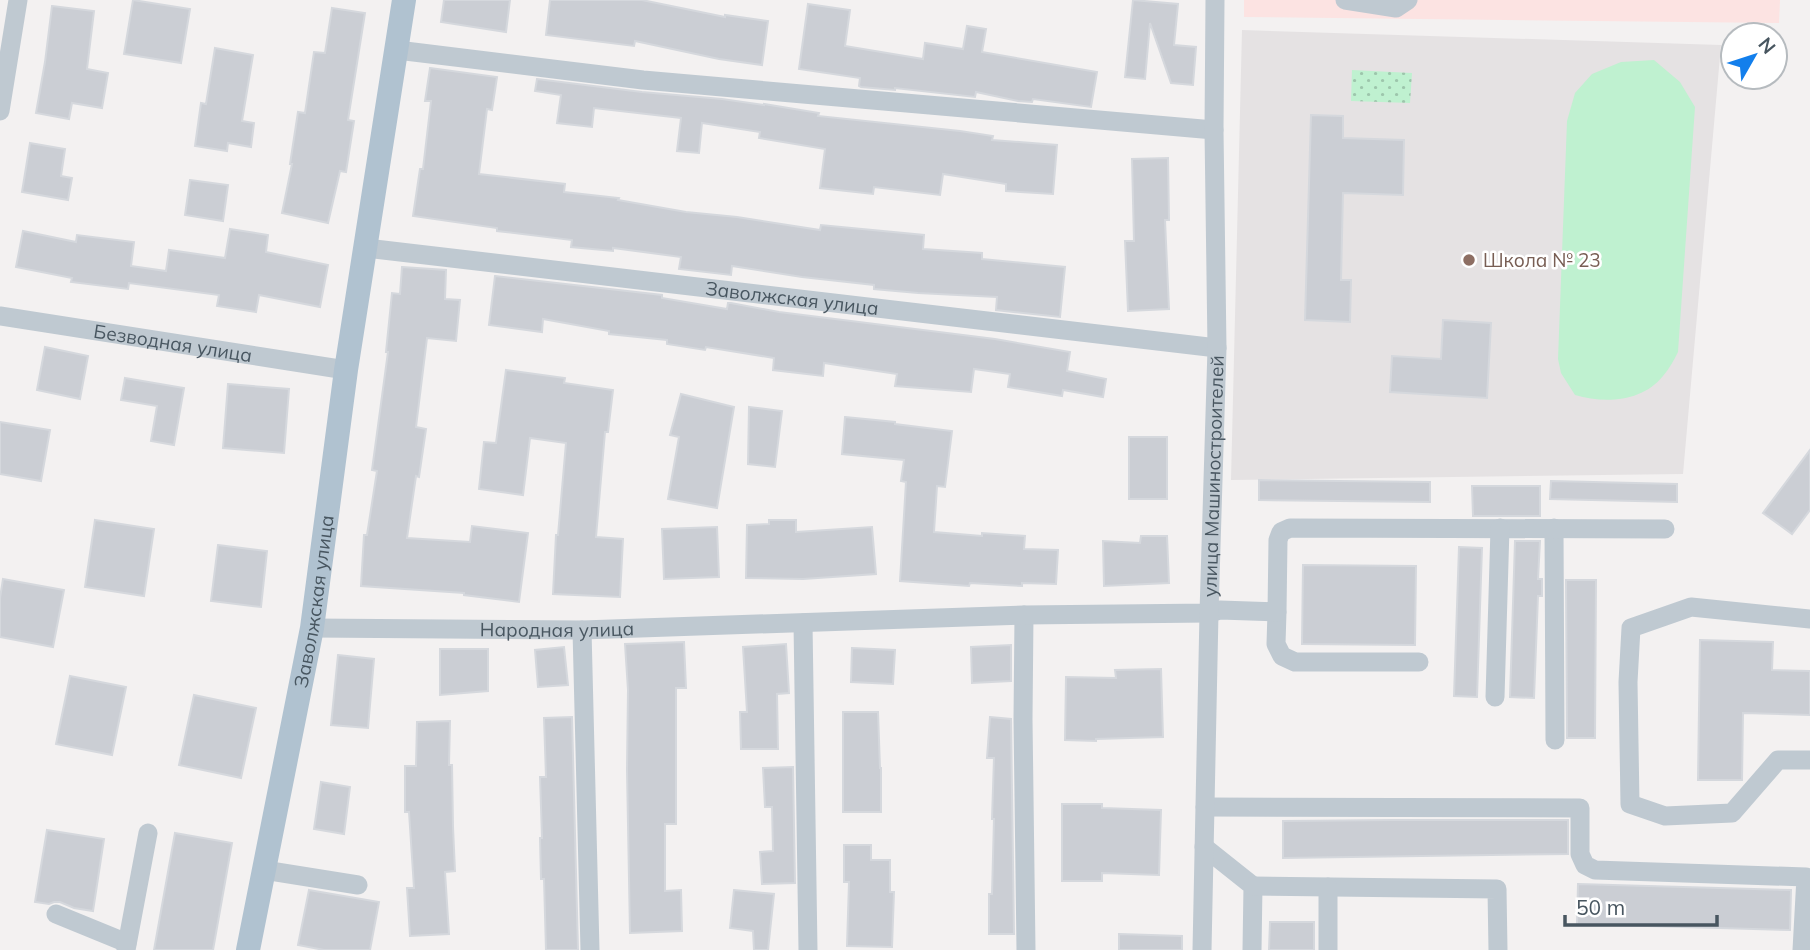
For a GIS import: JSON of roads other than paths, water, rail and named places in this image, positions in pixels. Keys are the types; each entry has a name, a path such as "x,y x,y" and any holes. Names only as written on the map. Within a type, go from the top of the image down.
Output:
{"main road":[{"name":"Заволжская улица","path":"248,950 312,628 346,370 404,0"}],"street":[{"path":"0,111 18,0"},
{"name":"улица Машиностроителей","path":"1202,950 1217,348 1215,0"},
{"path":"1345,0 1396,8 1408,0"},
{"path":"397,50 643,80 1214,130"},
{"name":"Заволжская улица","path":"366,248 1217,348"},
{"name":"Безводная улица","path":"0,316 346,370"},
{"path":"1419,662 1295,662 1282,656 1276,644 1278,540 1281,532 1290,528 1665,529"},
{"path":"1494,697 1500,528"},
{"path":"1554,528 1555,740"},
{"path":"1810,619 1691,607 1631,628 1628,682 1630,804 1665,816 1732,813 1778,760 1810,760"},
{"name":"Народная улица","path":"312,628 582,630 1024,615 1220,610 1277,612"},
{"path":"1024,615 1027,950"},
{"path":"803,623 808,950"},
{"path":"582,630 590,950"},
{"path":"1205,807 1580,808 1580,854 1585,865 1595,870 1807,877 1802,950"},
{"path":"56,914 126,947 148,833"},
{"path":"1204,847 1253,886 1497,889 1498,950"},
{"path":"264,870 358,885"},
{"path":"1252,950 1253,886"},
{"path":"1328,887 1328,950"}],"place":[{"name":"Школа № 23","path":"1469,260"}]}
